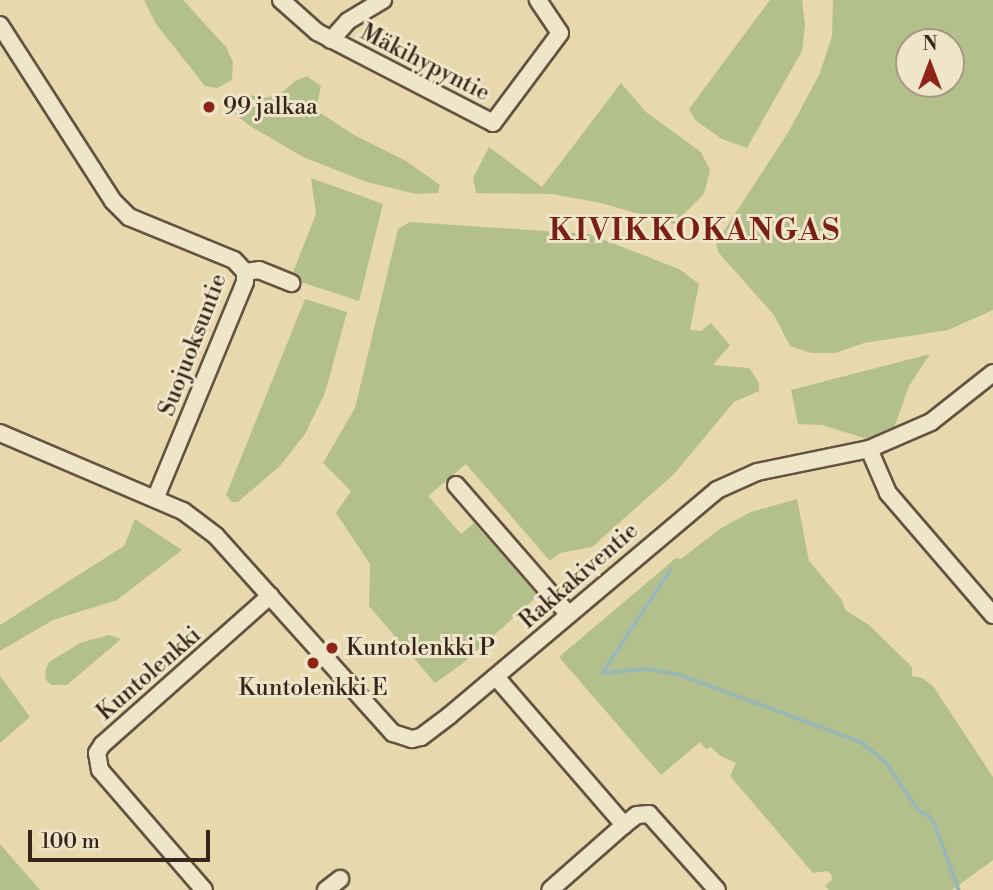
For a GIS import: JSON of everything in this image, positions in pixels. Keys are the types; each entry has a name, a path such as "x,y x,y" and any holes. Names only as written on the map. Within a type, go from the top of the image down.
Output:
{"street":[{"name":"Mäkihypyntie","path":"281,0 306,25 331,40 493,123 559,33 538,0"},
{"path":"331,40 348,21 383,0"},
{"name":"Suojuoksuntie","path":"0,25 113,201 129,217 234,260 245,272 245,282 156,498"},
{"path":"245,272 259,270 292,283"},
{"name":"Rakkakiventie","path":"0,433 183,511 216,536 373,713 401,738 421,737 717,490 757,472 869,449 931,422 993,373"},
{"path":"869,449 888,493 993,615"},
{"path":"456,485 569,615"},
{"name":"Kuntolenkki","path":"204,890 100,769 97,753 102,745 270,596"},
{"path":"496,677 625,825"},
{"path":"550,890 637,815 649,814 717,890"},
{"path":"326,890 340,879"}],"green space":[{"path":"144,0 183,0 226,47 233,62 232,80 217,88 205,86 156,24"},
{"path":"770,0 802,0 805,25 802,51 747,148 722,139 695,120 689,109"},
{"path":"833,0 993,0 993,310 948,330 864,343 835,353 811,353 790,346 774,315 718,252 716,243 789,131 820,73 832,36"},
{"path":"307,76 321,86 316,110 354,135 406,161 440,185 438,193 416,194 367,182 303,157 250,126 228,109 245,94 263,98 279,95 295,81"},
{"path":"621,83 646,112 701,152 710,170 704,194 674,224 601,203 552,194 476,193 473,178 489,147 542,187"},
{"path":"311,178 383,204 359,301 270,272 274,264 293,272 316,214"},
{"path":"410,222 589,234 679,269 699,284 690,330 701,331 711,323 730,345 713,365 749,368 759,383 759,391 734,402 675,473 592,547 560,553 550,561 466,464 428,496 461,534 474,523 538,596 462,664 435,683 369,606 370,564 336,513 351,491 323,463 355,408 398,229"},
{"path":"305,299 347,312 325,393 305,434 280,466 238,502 232,502 226,495"},
{"path":"930,354 909,386 894,428 867,439 822,425 798,424 791,390"},
{"path":"797,499 809,561 842,600 845,610 869,625 912,667 912,676 922,678 933,686 993,777 993,860 952,890 829,890 825,886 832,880 831,874 827,871 813,873 730,776 736,763 719,755 711,747 706,749 700,742 661,775 559,657 676,558 681,559 721,528 751,512"},
{"path":"135,519 182,550 117,600 53,620 0,651 0,625 124,546"},
{"path":"109,635 121,639 67,685 52,685 46,680 45,671 49,662 80,643"},
{"path":"0,676 30,717 0,743"},
{"path":"0,844 40,890 0,890"}],"waterway":[{"path":"671,570 603,673 647,669 680,675 861,742 886,762 920,812 928,815 935,824 959,890"}],"place":[{"name":"99 jalkaa","path":"209,107"},
{"name":"Kuntolenkki P","path":"332,648"},
{"name":"Kuntolenkki E","path":"313,663"}],"district":[{"name":"KIVIKKOKANGAS","path":"695,231"}]}
